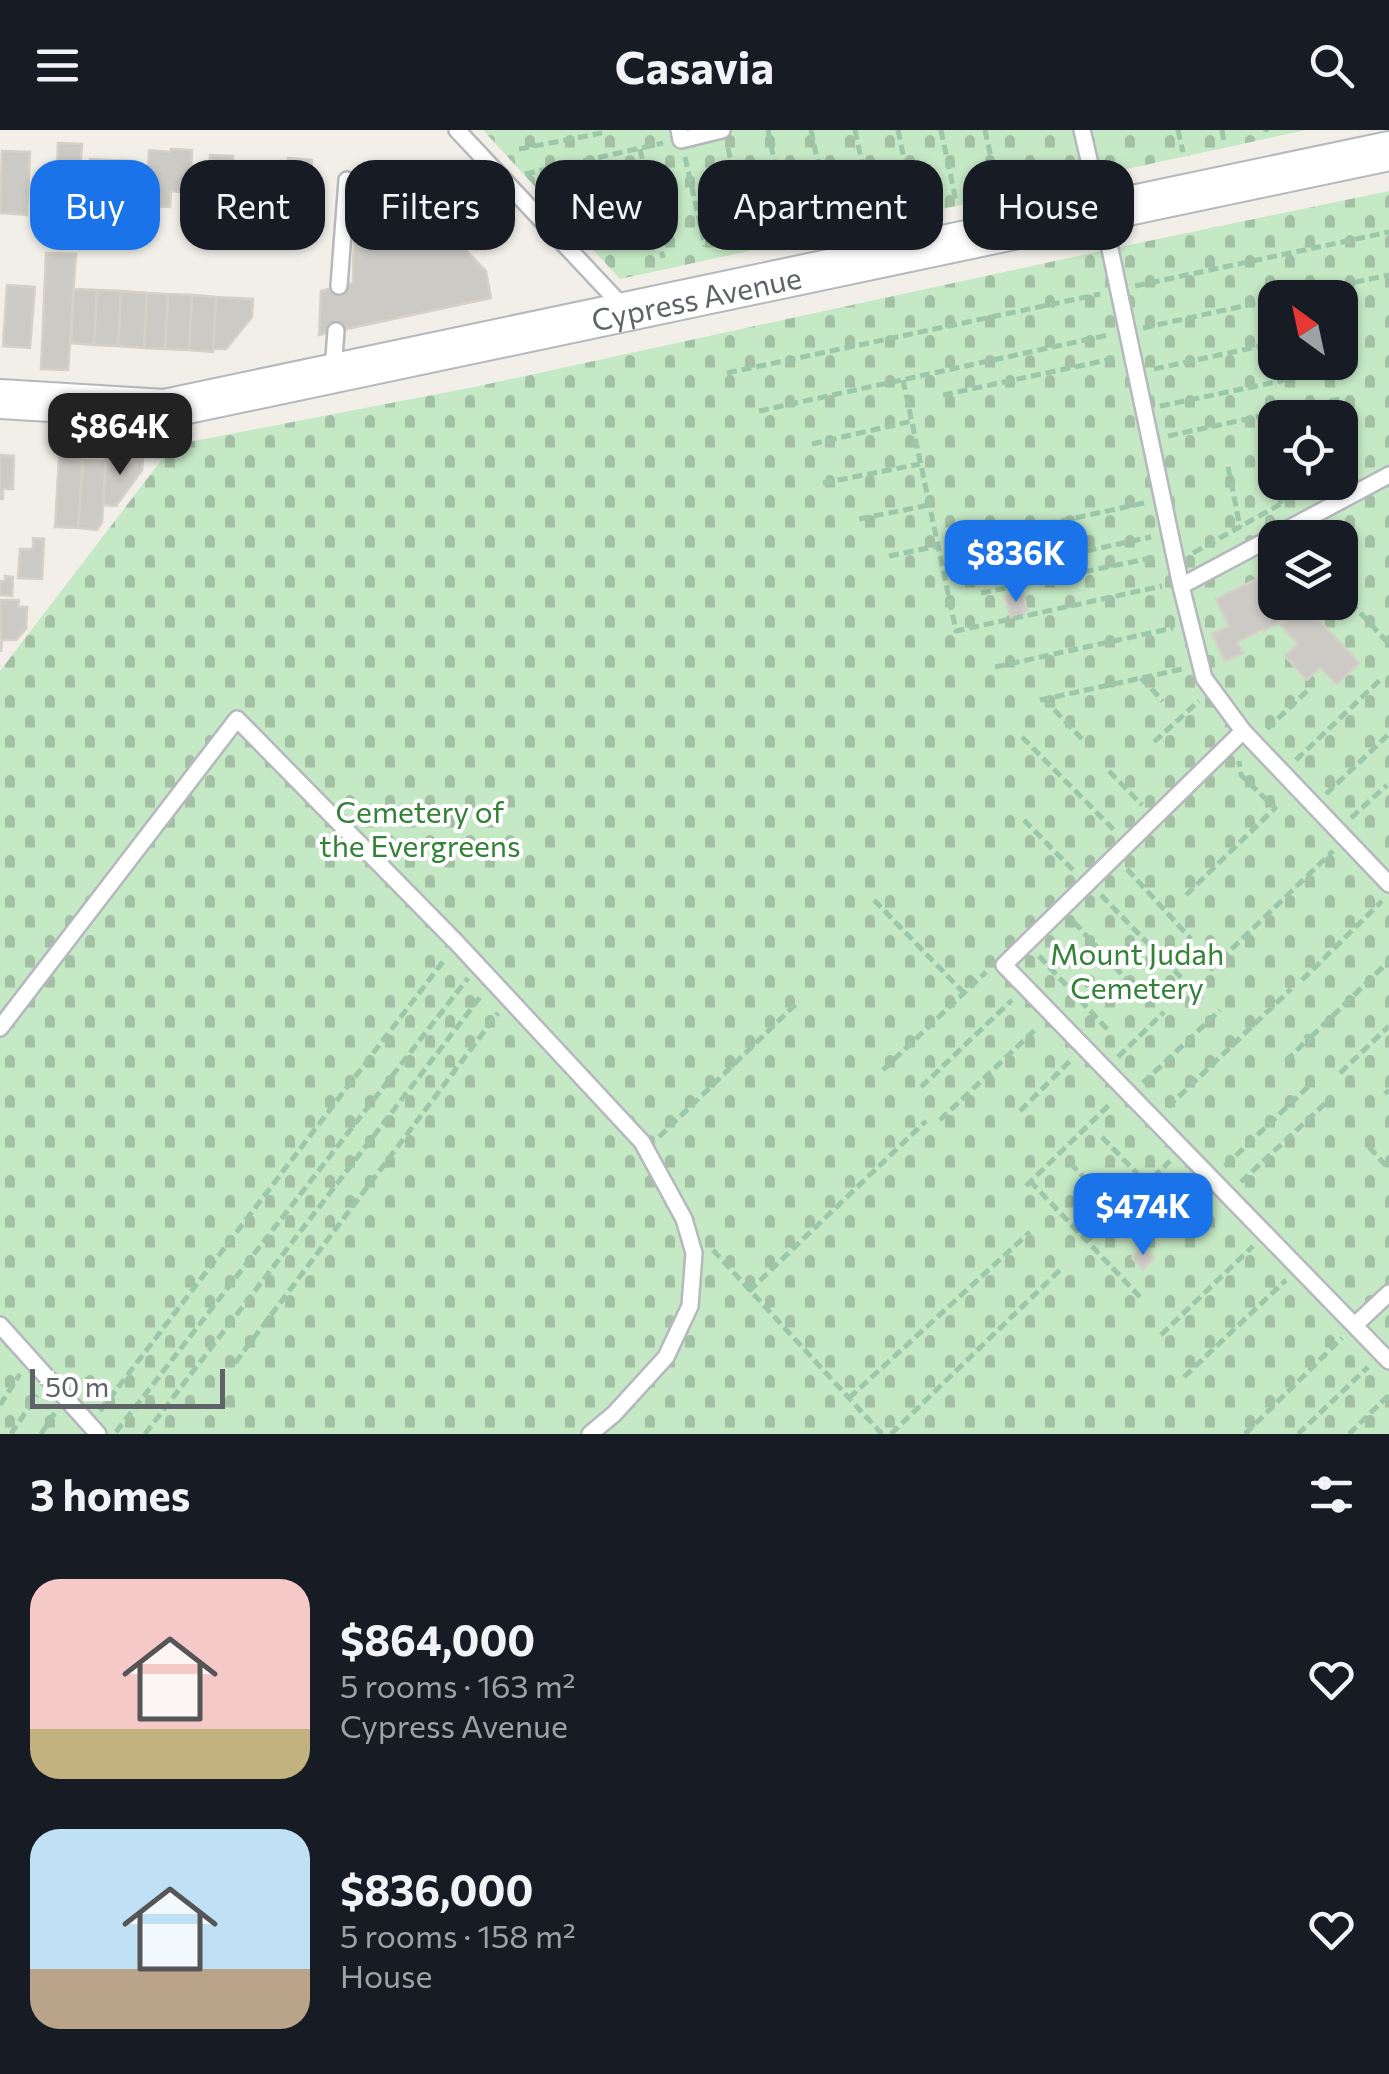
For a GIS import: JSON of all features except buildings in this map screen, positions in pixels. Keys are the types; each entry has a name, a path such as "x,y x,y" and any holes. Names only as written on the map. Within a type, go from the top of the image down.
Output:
{"street":[{"name":"Cypress Avenue","path":"1134,203 1389,152"},
{"name":"Cypress Avenue","path":"0,399 164,409 963,240"}],"lane":[{"path":"457,130 627,312"},
{"path":"680,135 722,130"},
{"path":"1082,130 1089,160"},
{"path":"340,286 345,210"},
{"path":"1110,250 1150,440 1175,585 1204,678 1244,737 1283,772 1389,884"},
{"path":"333,374 336,331"},
{"path":"1175,585 1389,475"},
{"path":"0,1028 237,719 457,943 642,1142 684,1219 694,1253 690,1306 666,1358 590,1434"},
{"path":"1244,737 1155,817 1004,966 1385,1357"},
{"path":"1355,1325 1389,1293"},
{"path":"0,1325 94,1430"}],"path":[{"path":"768,130 774,160"},
{"path":"811,130 817,160"},
{"path":"855,130 861,160"},
{"path":"898,130 904,160"},
{"path":"941,130 956,201"},
{"path":"985,130 992,160"},
{"path":"1178,130 1183,152"},
{"path":"1222,130 1224,142"},
{"path":"519,149 602,133"},
{"path":"525,174 640,149 680,135 698,215"},
{"path":"728,148 731,160"},
{"path":"640,149 662,258"},
{"path":"726,373 1389,232"},
{"path":"1358,281 1389,274"},
{"path":"759,411 1258,302"},
{"path":"1136,372 1258,347"},
{"path":"944,394 1120,358"},
{"path":"903,380 956,631 1175,585"},
{"path":"1144,410 1287,380"},
{"path":"1150,440 1340,399"},
{"path":"812,444 912,422"},
{"path":"824,483 920,464"},
{"path":"1228,467 1240,527"},
{"path":"1281,500 1282,504"},
{"path":"1184,558 1289,500"},
{"path":"973,540 1152,501"},
{"path":"859,519 929,505"},
{"path":"984,573 1159,535"},
{"path":"889,556 938,546"},
{"path":"981,593 1164,555"},
{"path":"1358,610 1389,644"},
{"path":"995,667 1179,626"},
{"path":"1083,740 1042,699 1188,668"},
{"path":"1142,678 1163,701"},
{"path":"1283,772 1380,680"},
{"path":"1154,742 1212,688"},
{"path":"1186,895 1275,808 1241,775 1244,737 1308,690"},
{"path":"1314,805 1389,734"},
{"path":"1022,737 1128,844"},
{"path":"1109,771 1155,817"},
{"path":"1210,970 1388,784"},
{"path":"1024,820 1205,1002"},
{"path":"1115,856 1191,939"},
{"path":"1302,980 1389,894"},
{"path":"874,900 964,993"},
{"path":"1062,909 1136,990"},
{"path":"94,1430 457,943"},
{"path":"1027,943 1109,1031"},
{"path":"1286,1061 1389,961"},
{"path":"114,1434 478,965"},
{"path":"884,1070 986,971"},
{"path":"145,1434 492,981"},
{"path":"921,1087 1025,988"},
{"path":"1154,1120 1291,989"},
{"path":"234,1362 509,999"},
{"path":"646,1150 799,1001"},
{"path":"1142,1299 1028,1184 1220,1010"},
{"path":"1106,1070 1164,1012"},
{"path":"940,1120 1052,1014"},
{"path":"1340,1073 1389,1026"},
{"path":"1020,1110 1084,1048"},
{"path":"1212,1178 1313,1082"},
{"path":"1228,1195 1332,1097"},
{"path":"750,1291 926,1121"},
{"path":"1102,1137 1196,1235"},
{"path":"1087,1241 1182,1148"},
{"path":"1369,1148 1389,1168"},
{"path":"1070,1163 1117,1212"},
{"path":"684,1219 882,1434"},
{"path":"849,1398 1030,1232"},
{"path":"1161,1335 1266,1233"},
{"path":"891,1434 1063,1267"},
{"path":"1184,1377 1299,1268"},
{"path":"1245,1434 1355,1325"},
{"path":"1298,1434 1385,1357"},
{"path":"0,1405 23,1370"},
{"path":"11,1434 40,1390"},
{"path":"1349,1434 1389,1395"},
{"path":"41,1434 56,1410"}],"green space":[{"path":"483,130 1306,130 1134,167 1134,160 963,160 963,204 943,209 943,160 698,160 698,250 754,250 620,279 593,250 678,250 678,160 535,160 535,187 515,160 511,160"},
{"name":"Cemetery of the Evergreens","path":"1389,191 1389,1434 0,1434 0,671 173,445 479,386 1105,250 1134,250 1134,244"}],"park label":[{"name":"Mount Judah Cemetery","path":"1137,969"}]}
